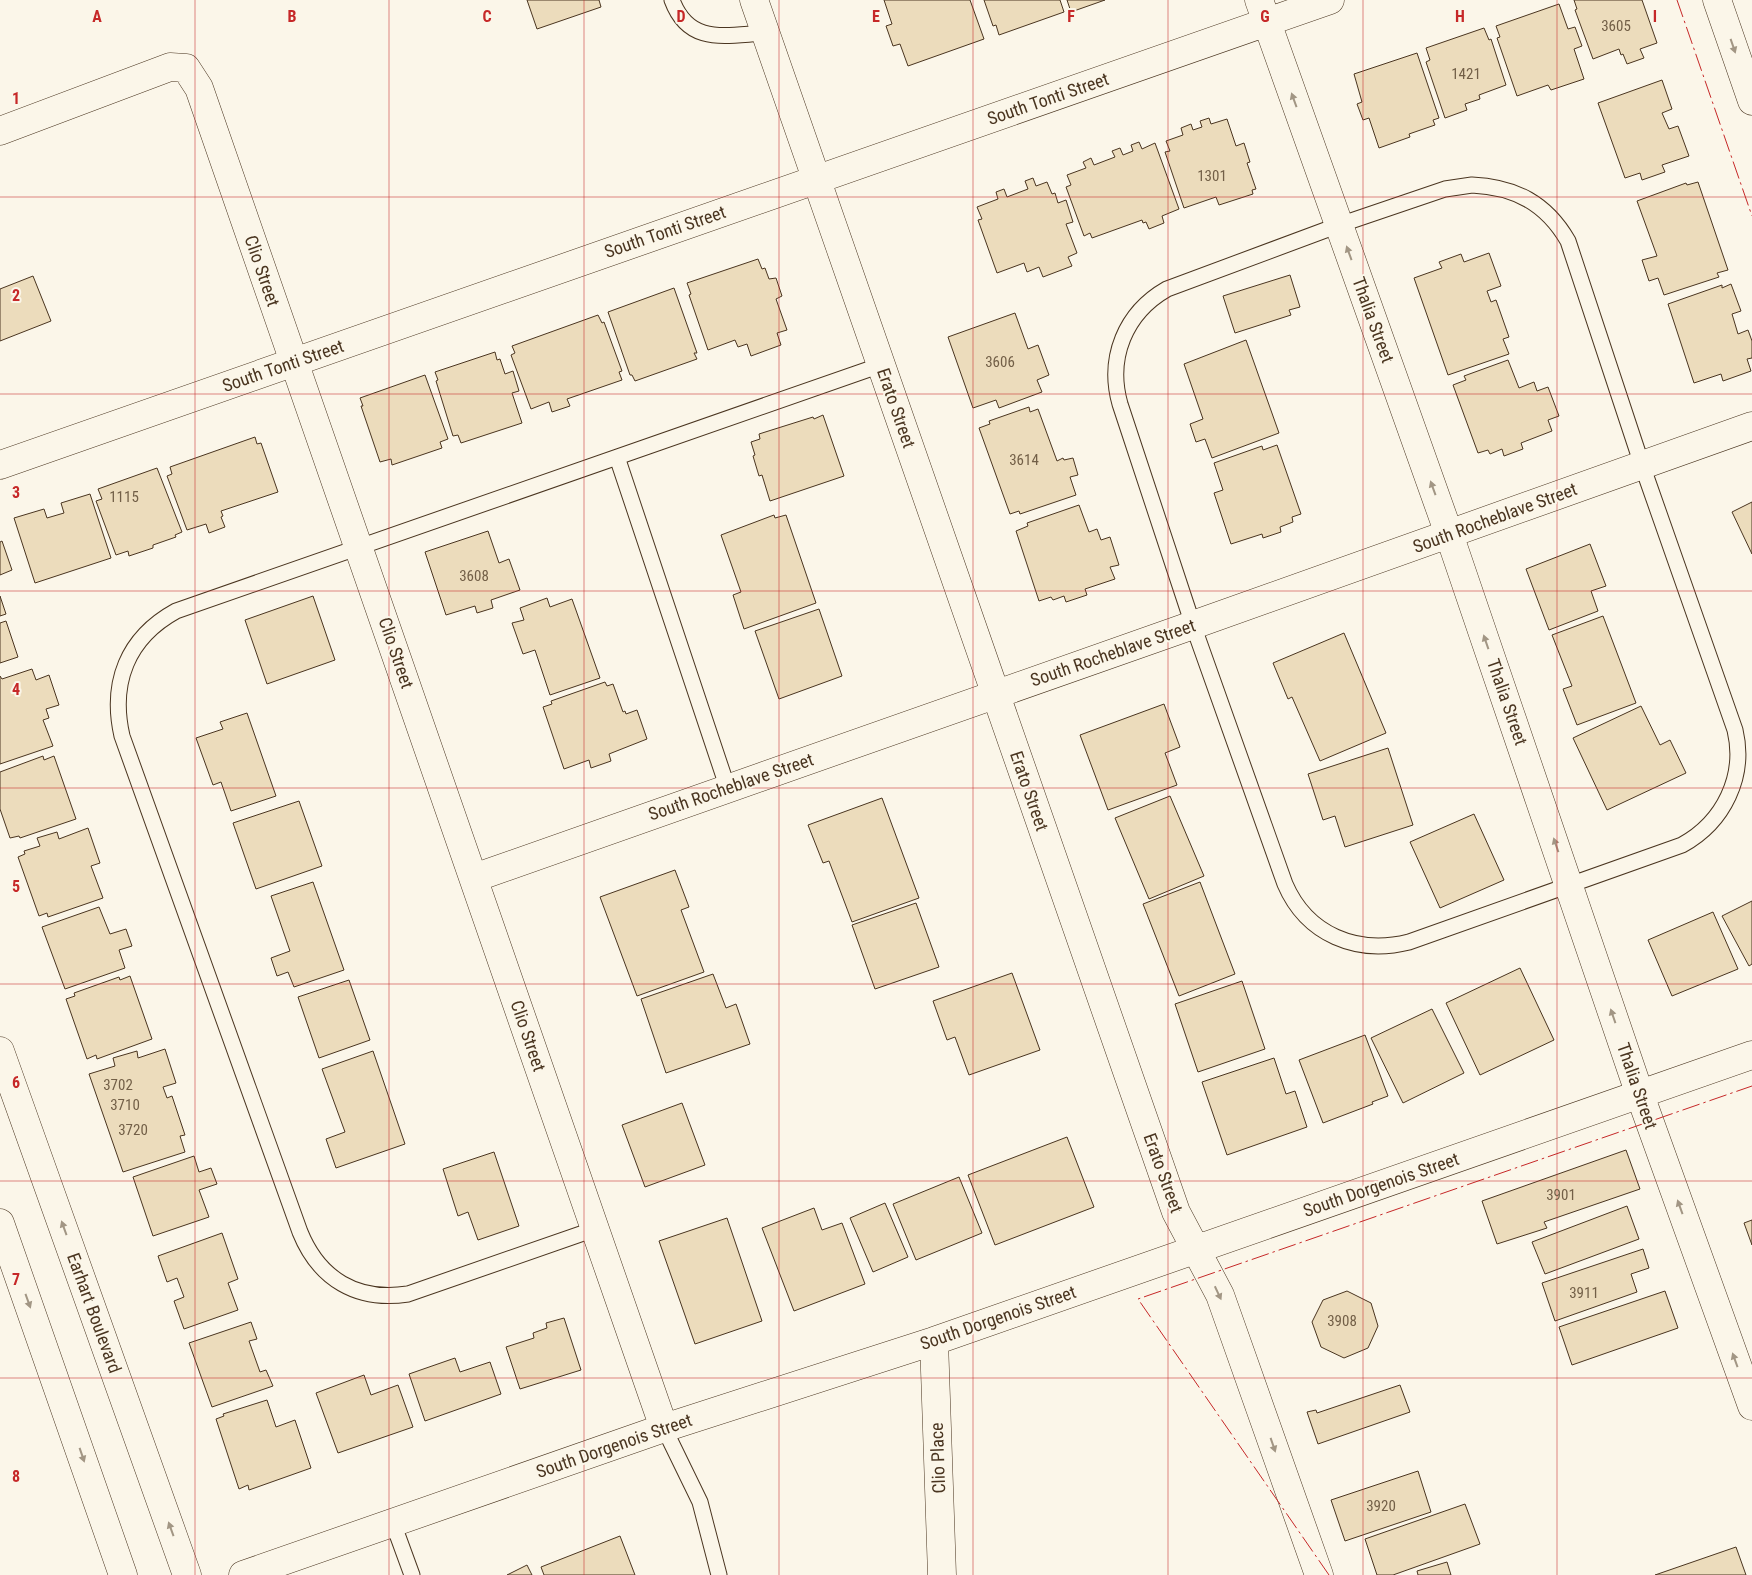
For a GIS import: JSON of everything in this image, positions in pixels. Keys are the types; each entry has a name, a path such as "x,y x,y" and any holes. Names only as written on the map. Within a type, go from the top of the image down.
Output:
{"street":[{"name":"Erato Street","path":"754,0 1176,1212 1220,1295 1319,1575"},
{"name":"South Tonti Street","path":"0,465 816,180 1263,11 1330,0"},
{"path":"1718,0 1752,101"},
{"name":"Thalia Street","path":"1263,11 1449,534 1640,1095 1752,1406"},
{"name":"Clio Street","path":"0,131 170,67 186,68 198,88 664,1428"},
{"name":"South Rocheblave Street","path":"474,878 1752,426"},
{"name":"Earhart Boulevard","path":"0,1051 187,1575"},
{"name":"South Dorgenois Street","path":"243,1575 664,1428 934,1341 1752,1055"},
{"path":"0,1222 123,1575"},
{"name":"Clio Place","path":"934,1341 942,1575"}],"lane":[{"path":"672,0 676,11 689,27 711,36 765,33"},
{"path":"1472,184 1507,190 1524,197 1539,206 1558,226 1568,241 1642,465 1735,730 1738,746 1737,772 1729,796 1709,824 1689,840 1674,848 1410,942 1393,946 1360,945 1344,940 1322,929 1297,906 1285,884 1193,625 1117,396 1115,379 1119,345 1126,330 1140,309 1167,289 1339,225 1445,189 1472,184"},
{"path":"595,1229 408,1294 384,1296 360,1292 346,1286 326,1272 310,1253 300,1232 122,736 118,702 122,676 128,660 137,645 154,626 176,611 881,365"},
{"path":"617,457 728,789"},
{"path":"664,1428 700,1502 719,1575"},
{"path":"394,1523 412,1575"}],"building":[{"path":"527,0 599,0 601,7 537,29"},
{"path":"884,0 970,0 984,39 908,66 900,44 893,46 886,26 892,24"},
{"path":"984,0 1060,0 1064,12 999,35 996,25 993,26"},
{"path":"1067,0 1105,0 1071,12"},
{"path":"1574,0 1642,0 1657,43 1640,49 1644,58 1627,64 1619,49 1593,59 1575,10 1577,9"},
{"path":"1559,4 1568,29 1575,27 1582,46 1574,49 1584,79 1551,90 1548,85 1517,96 1497,38 1500,37 1496,26"},
{"path":"1484,28 1489,40 1491,39 1506,85 1479,95 1480,99 1465,104 1467,110 1445,118 1426,62 1430,60 1426,48"},
{"path":"1417,53 1439,118 1433,120 1435,125 1409,134 1410,137 1379,148 1369,118 1363,120 1357,104 1362,102 1354,74"},
{"path":"1662,80 1672,109 1662,113 1669,129 1678,126 1689,156 1662,165 1665,172 1642,180 1640,173 1625,178 1598,103"},
{"path":"1209,118 1211,124 1227,119 1236,146 1244,143 1250,162 1247,163 1256,189 1252,190 1253,194 1219,205 1216,197 1184,208 1165,152 1170,151 1166,141 1183,135 1181,128 1191,124 1193,130 1202,127 1200,121"},
{"path":"1139,142 1142,149 1155,143 1179,209 1162,216 1164,223 1149,229 1146,222 1143,223 1142,220 1092,238 1090,233 1084,236 1066,187 1071,185 1067,175 1086,168 1083,162 1091,158 1094,165 1115,157 1112,151 1120,148 1123,155 1133,151 1131,145"},
{"path":"1033,178 1036,186 1047,182 1052,194 1055,193 1058,203 1066,200 1073,222 1066,224 1077,253 1068,257 1072,266 1043,277 1039,267 1027,272 1024,263 997,273 978,220 982,219 977,207 998,199 996,192 1004,189 1007,197 1028,189 1025,181"},
{"path":"1698,182 1728,270 1717,273 1719,277 1664,295 1658,278 1649,281 1642,260 1657,256 1637,201 1686,183 1687,185"},
{"path":"1489,253 1501,286 1487,291 1491,302 1496,300 1509,337 1503,339 1509,354 1448,375 1414,278 1442,268 1439,262 1461,254 1464,262"},
{"path":"758,259 762,269 765,268 769,279 776,278 782,296 776,299 787,330 777,333 781,345 751,356 747,344 738,347 735,340 708,350 689,295 691,294 687,283"},
{"path":"1290,275 1300,307 1289,310 1291,315 1235,333 1223,296"},
{"path":"33,276 51,321 0,341 0,289"},
{"path":"1731,284 1741,311 1732,314 1738,334 1748,330 1752,341 1752,358 1747,359 1751,371 1723,381 1721,374 1694,383 1668,304 1722,285 1722,288"},
{"path":"674,288 697,353 694,353 697,359 635,381 632,375 630,375 608,312"},
{"path":"1015,313 1028,349 1038,345 1049,375 1037,380 1042,392 999,408 996,400 973,408 948,337"},
{"path":"598,315 602,323 604,322 622,371 619,372 622,380 567,399 570,406 552,412 549,402 531,409 511,355 515,353 512,346"},
{"path":"1246,340 1279,433 1212,458 1205,439 1196,442 1190,424 1203,419 1184,364"},
{"path":"495,352 497,360 500,359 505,374 513,371 519,391 512,393 522,423 461,443 458,435 453,436 435,372"},
{"path":"1508,360 1519,388 1534,382 1537,391 1548,387 1559,416 1548,420 1552,431 1521,443 1523,449 1504,456 1502,449 1490,454 1488,450 1478,453 1453,385 1466,380 1464,376"},
{"path":"425,375 448,439 440,442 442,448 392,465 391,459 380,462 360,398"},
{"path":"1029,407 1030,412 1038,409 1057,461 1063,458 1064,460 1073,458 1078,475 1070,477 1076,495 1020,514 1019,511 1010,514 979,428 990,424 989,421"},
{"path":"823,415 844,476 770,501 762,475 759,476 751,442 760,439 759,434"},
{"path":"255,437 257,444 261,443 278,492 221,511 225,527 209,533 206,524 187,530 167,476 172,474 170,467"},
{"path":"1277,445 1301,514 1292,517 1293,522 1280,527 1281,532 1263,538 1262,534 1231,544 1214,493 1223,490 1214,463 1262,446 1263,450"},
{"path":"157,468 182,532 175,535 176,537 153,545 153,548 129,556 128,551 116,555 96,501 102,499 98,489"},
{"path":"90,494 111,558 35,583 14,518 44,509 47,518 64,513 61,503"},
{"path":"1752,502 1752,554 1732,512"},
{"path":"1079,505 1089,532 1097,529 1101,540 1110,537 1119,565 1110,567 1115,579 1085,589 1087,595 1066,602 1064,596 1053,600 1051,597 1039,601 1016,531 1028,526 1027,523"},
{"path":"774,515 775,518 786,515 816,603 744,629 733,595 741,592 721,535"},
{"path":"488,531 499,563 509,559 520,590 491,600 493,608 477,613 475,606 446,615 425,552"},
{"path":"2,541 12,570 0,575 0,542"},
{"path":"1590,544 1606,586 1591,591 1598,611 1549,630 1526,569"},
{"path":"0,596 6,614 0,616"},
{"path":"313,596 335,660 267,684 245,620"},
{"path":"547,598 550,607 572,599 600,678 550,695 535,650 523,654 512,623 524,620 520,608"},
{"path":"819,609 842,676 779,699 755,631"},
{"path":"1603,616 1636,703 1577,725 1563,689 1572,686 1552,635"},
{"path":"6,621 18,657 0,663 0,623"},
{"path":"1344,633 1386,733 1320,761 1292,697 1288,699 1273,663"},
{"path":"32,669 36,680 49,675 59,705 46,709 49,718 43,720 53,746 0,764 0,676 2,679"},
{"path":"605,682 607,686 613,684 623,712 625,711 626,714 637,710 647,739 609,754 611,761 591,768 589,760 564,769 543,707 552,704 551,701"},
{"path":"1164,704 1180,747 1165,753 1177,785 1108,810 1080,735"},
{"path":"1641,706 1660,745 1670,740 1686,773 1607,810 1573,738"},
{"path":"247,713 276,796 231,811 221,782 213,785 196,738 223,729 220,722"},
{"path":"1388,748 1413,825 1345,847 1335,816 1323,820 1308,774"},
{"path":"43,756 44,760 54,756 76,819 20,838 19,836 10,838 0,809 0,772"},
{"path":"1170,796 1204,876 1149,899 1115,818"},
{"path":"882,798 919,898 852,922 829,861 823,863 808,825"},
{"path":"299,801 322,866 256,889 233,823"},
{"path":"1474,814 1504,880 1440,908 1410,842"},
{"path":"88,828 100,863 91,866 103,898 48,917 47,913 39,916 18,857 25,854 24,851 40,846 37,838 57,832 59,839"},
{"path":"675,870 689,907 681,910 704,972 637,996 600,897"},
{"path":"313,882 344,970 294,987 288,972 277,976 271,958 290,951 271,896"},
{"path":"1200,882 1235,974 1179,996 1143,904"},
{"path":"1752,901 1752,964 1749,966 1722,916"},
{"path":"916,903 939,967 875,989 852,925"},
{"path":"99,907 110,934 126,929 132,946 119,950 125,968 65,989 42,927"},
{"path":"1713,912 1738,969 1672,996 1648,940"},
{"path":"1520,968 1554,1040 1480,1075 1446,1003"},
{"path":"1012,973 1040,1050 969,1075 955,1037 947,1040 933,1001"},
{"path":"713,974 726,1008 736,1004 750,1044 666,1073 641,999"},
{"path":"130,976 152,1039 97,1059 96,1055 87,1059 66,999 75,996 74,993 119,977 120,980"},
{"path":"349,980 370,1040 319,1058 298,997"},
{"path":"1242,981 1265,1049 1198,1072 1175,1004"},
{"path":"1432,1009 1464,1073 1403,1103 1371,1038"},
{"path":"1365,1035 1388,1096 1372,1102 1373,1104 1323,1123 1299,1060"},
{"path":"165,1049 176,1083 163,1087 167,1098 172,1096 185,1135 180,1136 185,1152 123,1172 89,1074 115,1066 113,1058 137,1051 138,1058"},
{"path":"373,1051 405,1144 336,1168 326,1139 345,1132 322,1069"},
{"path":"1274,1058 1286,1094 1295,1091 1307,1127 1227,1155 1202,1082"},
{"path":"682,1103 705,1165 645,1187 622,1125"},
{"path":"1067,1137 1094,1207 995,1245 968,1175"},
{"path":"1626,1150 1640,1189 1544,1222 1547,1228 1497,1244 1482,1201"},
{"path":"494,1152 519,1226 478,1240 468,1212 458,1216 443,1169"},
{"path":"194,1156 199,1172 211,1168 217,1184 199,1190 209,1217 153,1236 133,1177"},
{"path":"959,1177 982,1233 916,1260 893,1204"},
{"path":"885,1203 908,1257 873,1272 850,1218"},
{"path":"1627,1206 1639,1239 1545,1274 1532,1242"},
{"path":"814,1208 822,1230 842,1223 865,1284 794,1311 762,1228"},
{"path":"727,1218 762,1321 695,1344 659,1241"},
{"path":"1752,1220 1752,1245 1744,1223"},
{"path":"222,1233 238,1279 228,1283 238,1310 184,1329 174,1301 184,1297 177,1278 167,1282 158,1256"},
{"path":"1643,1249 1649,1268 1631,1274 1637,1292 1555,1321 1542,1283"},
{"path":"1347,1291 1371,1303 1378,1326 1368,1348 1344,1358 1321,1347 1312,1322 1323,1300"},
{"path":"1665,1291 1678,1328 1572,1365 1559,1327"},
{"path":"564,1318 581,1370 520,1389 506,1347 534,1338 533,1333 547,1328 546,1323"},
{"path":"251,1322 257,1339 249,1341 260,1372 266,1370 273,1386 212,1407 189,1343"},
{"path":"455,1358 460,1372 490,1362 501,1394 425,1421 409,1374"},
{"path":"364,1375 371,1395 398,1385 413,1427 338,1453 316,1393"},
{"path":"1400,1385 1410,1412 1318,1444 1307,1412 1316,1410 1317,1413"},
{"path":"267,1400 276,1427 295,1420 311,1468 249,1490 248,1485 239,1489 216,1419 224,1416 223,1414"},
{"path":"1418,1471 1431,1512 1345,1541 1331,1500"},
{"path":"1465,1504 1480,1544 1393,1575 1377,1575 1365,1539"},
{"path":"620,1536 635,1575 544,1575 541,1567"},
{"path":"1736,1547 1746,1575 1655,1575"},
{"path":"1447,1562 1451,1575 1418,1575 1417,1571"},
{"path":"527,1565 532,1575 507,1575"}],"power":[{"path":"1677,0 1752,216"},
{"path":"1329,1575 1138,1299 1752,1086"}]}
